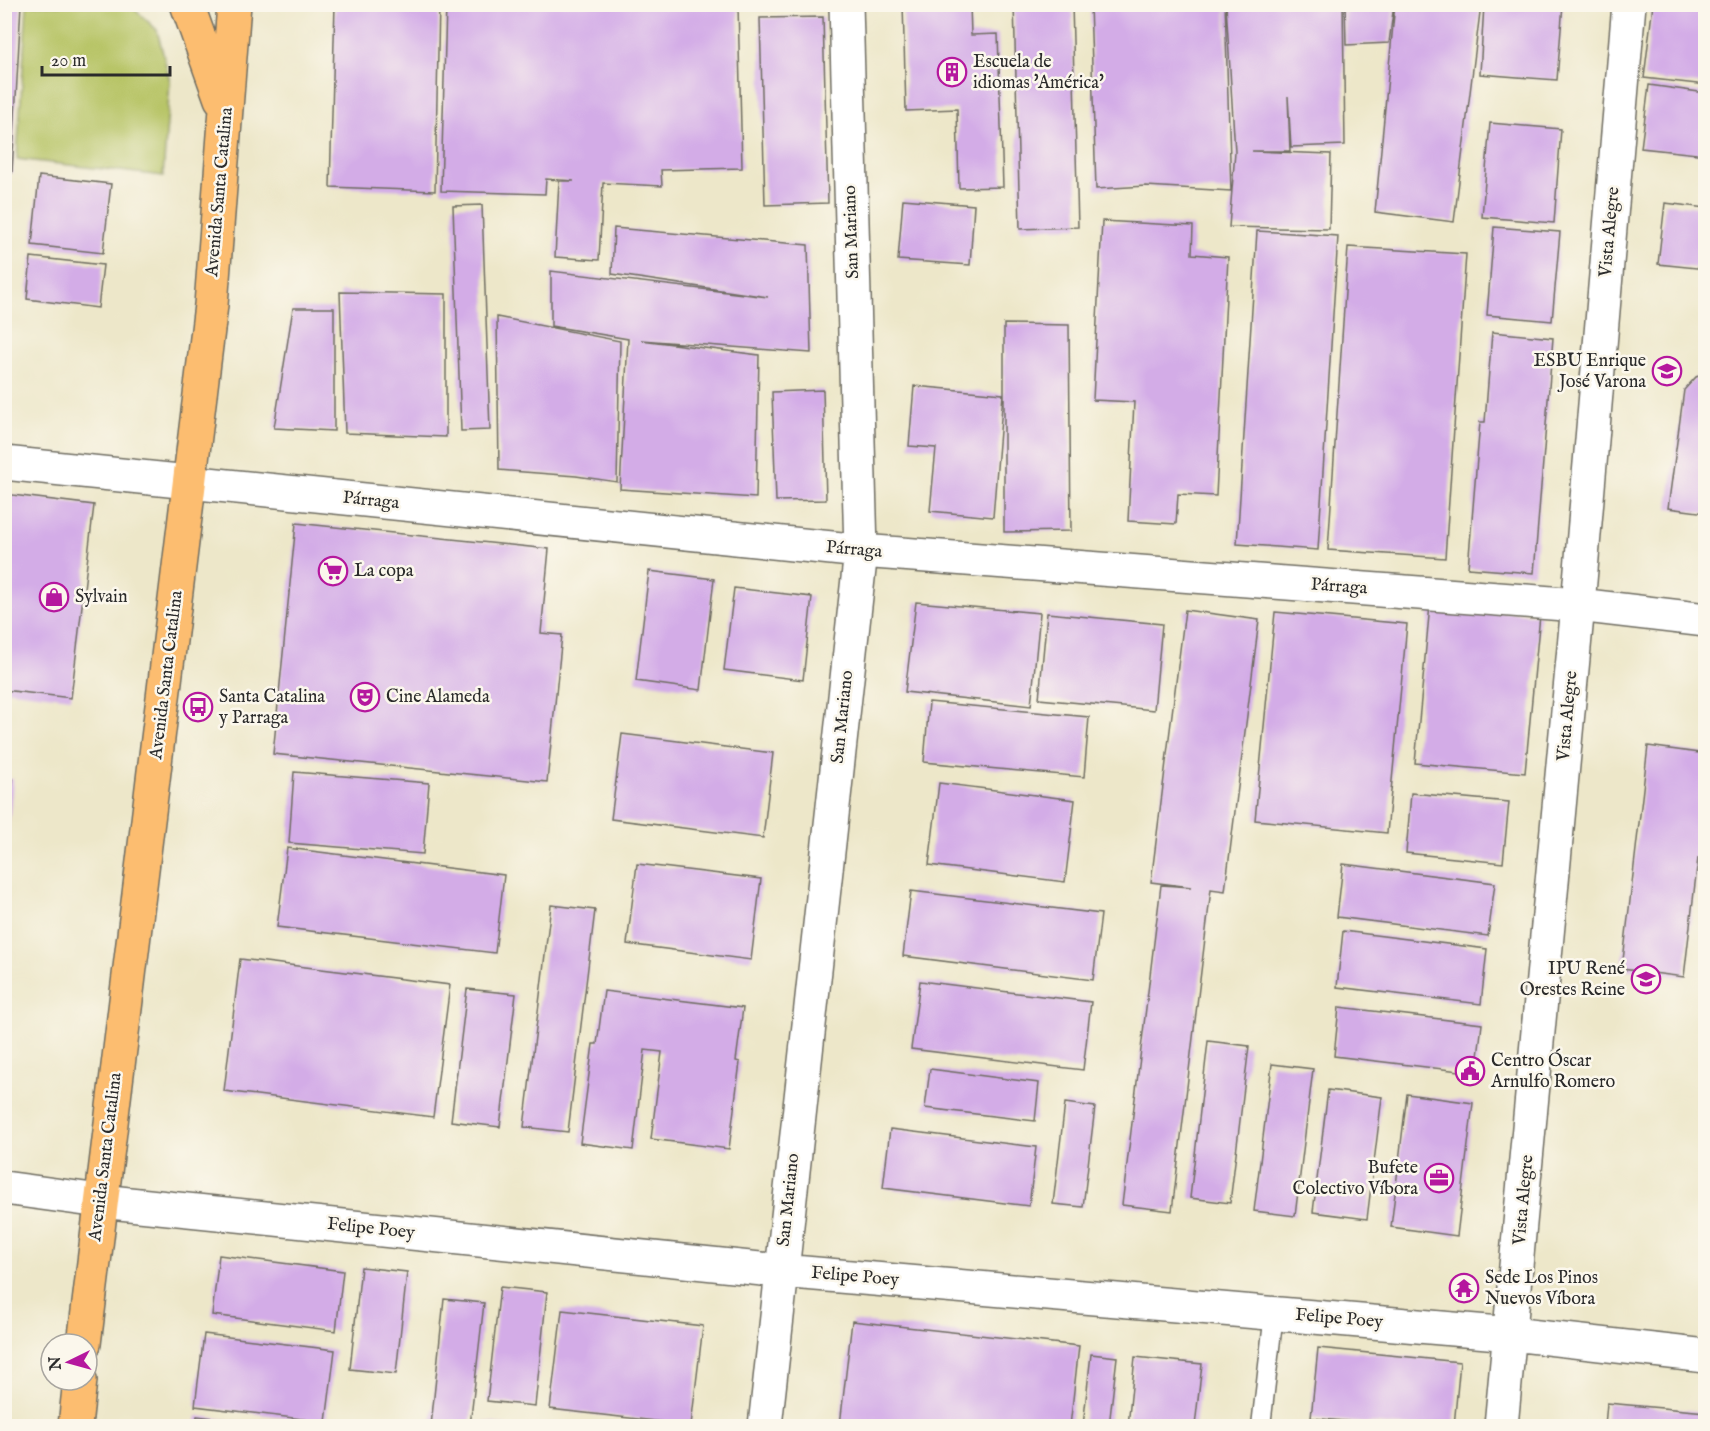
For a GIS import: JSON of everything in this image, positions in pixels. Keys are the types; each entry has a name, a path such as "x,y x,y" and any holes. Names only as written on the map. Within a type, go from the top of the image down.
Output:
{"main road":[{"path":"187,4 213,71 226,115"},
{"name":"Avenida Santa Catalina","path":"85,1332 211,305 234,4"},
{"path":"75,1426 79,1392"}],"street":[{"name":"San Mariano","path":"765,1426 861,551 846,4"},
{"name":"Vista Alegre","path":"1501,1426 1578,605 1629,4"},
{"name":"Párraga","path":"4,463 861,551 1578,605 1706,620"},
{"name":"Felipe Poey","path":"4,1188 100,1201 781,1270 1511,1334 1706,1356"}],"lane":[{"path":"1261,1426 1274,1313"}],"green space":[{"path":"27,5 130,5 157,30 170,81 163,176 17,159"}],"building":[{"path":"4,4 21,4 12,173 4,172"},
{"path":"335,4 439,4 435,191 330,187"},
{"name":"Escuela de idiomas 'América'","path":"903,4 970,4 971,35 998,34 1003,187 959,188 957,109 906,111"},
{"path":"1014,4 1072,4 1078,227 1020,229"},
{"path":"1090,4 1225,4 1231,191 1146,186 1096,189"},
{"path":"1226,4 1343,4 1345,145 1291,147 1288,96 1290,151 1252,151 1331,154 1329,229 1229,227 1235,152"},
{"path":"1345,4 1394,4 1389,43 1346,45"},
{"path":"1395,4 1481,4 1454,222 1375,212"},
{"path":"1484,4 1563,4 1557,80 1480,74"},
{"path":"1653,4 1706,4 1706,85 1644,78"},
{"path":"446,5 738,5 742,168 661,170 662,186 603,183 599,260 555,257 559,181 574,181 546,179 545,194 441,191"},
{"path":"823,17 828,203 765,205 760,18"},
{"path":"1649,85 1706,93 1706,155 1641,148"},
{"path":"1490,123 1561,129 1554,223 1482,217"},
{"path":"39,176 111,184 103,253 32,245"},
{"path":"903,199 974,205 970,265 898,260"},
{"path":"1665,203 1706,208 1706,269 1658,264"},
{"path":"482,205 490,430 461,431 453,206"},
{"path":"1102,221 1193,226 1192,254 1228,257 1216,496 1178,494 1176,524 1128,521 1134,402 1093,400"},
{"path":"1494,227 1560,232 1552,321 1487,315"},
{"path":"614,228 808,245 811,353 641,340 759,355 756,498 620,489 628,339 551,326 551,271 768,297 612,274"},
{"path":"1257,231 1338,236 1318,550 1237,544"},
{"path":"1348,247 1466,254 1445,558 1328,550"},
{"path":"31,257 103,265 98,308 27,299"},
{"path":"340,292 446,294 446,437 345,433"},
{"path":"293,308 334,308 334,431 274,428"},
{"path":"497,317 620,341 617,482 576,476 499,470"},
{"path":"1004,324 1069,325 1071,531 1004,532"},
{"path":"1492,332 1553,338 1534,573 1468,568 1480,422 1485,422"},
{"path":"1706,373 1706,513 1668,508 1684,390 1696,377"},
{"path":"914,386 1003,394 993,517 930,511 936,448 909,446"},
{"path":"823,390 826,500 776,501 772,392"},
{"path":"4,494 94,505 71,698 4,690"},
{"path":"296,523 549,549 541,633 562,635 547,782 273,754"},
{"path":"649,571 714,579 701,690 636,681"},
{"path":"734,588 812,597 803,680 724,670"},
{"path":"916,602 1040,613 1031,706 905,692"},
{"path":"1430,605 1540,615 1525,773 1415,763"},
{"path":"1185,610 1259,620 1225,891 1211,889 1172,1211 1122,1205 1161,885 1191,887 1151,882"},
{"path":"1275,612 1407,624 1387,833 1255,820"},
{"path":"1047,613 1162,624 1154,710 1039,699"},
{"path":"929,702 1089,717 1084,777 924,762"},
{"path":"622,734 773,753 763,838 611,819"},
{"path":"1648,746 1706,754 1706,859 1698,858 1684,977 1622,969"},
{"path":"294,772 429,783 423,854 289,843"},
{"path":"4,779 13,779 6,855 4,855"},
{"path":"939,783 1075,800 1065,882 929,865"},
{"path":"1411,793 1509,802 1503,863 1406,853"},
{"path":"287,848 504,875 495,953 277,927"},
{"path":"637,864 761,879 751,960 627,944"},
{"path":"1343,864 1495,883 1488,936 1337,917"},
{"path":"911,891 1101,914 1093,980 903,956"},
{"path":"551,905 595,910 568,1132 524,1127"},
{"path":"1343,931 1487,949 1481,1004 1337,987"},
{"path":"240,959 450,985 433,1117 224,1091"},
{"path":"920,981 1091,1002 1083,1070 911,1049"},
{"path":"467,989 516,994 500,1127 451,1121"},
{"path":"604,991 743,1008 736,1061 740,1062 729,1149 651,1139 662,1052 645,1050 633,1150 580,1143 593,1044 597,1044"},
{"path":"1339,1007 1482,1024 1476,1073 1334,1056"},
{"path":"1208,1041 1249,1046 1230,1203 1190,1198"},
{"path":"1272,1064 1313,1069 1295,1216 1254,1211"},
{"path":"930,1069 1039,1083 1035,1121 925,1108"},
{"path":"1328,1090 1382,1097 1367,1219 1313,1212"},
{"path":"1407,1094 1473,1103 1457,1236 1391,1227"},
{"path":"1065,1103 1095,1107 1083,1207 1053,1204"},
{"path":"890,1129 1036,1147 1029,1206 883,1188"},
{"path":"219,1255 343,1271 336,1331 212,1315"},
{"path":"361,1267 407,1272 396,1374 350,1369"},
{"path":"500,1287 547,1292 535,1406 487,1401"},
{"path":"444,1299 484,1303 470,1426 431,1426"},
{"path":"562,1310 703,1326 691,1425 550,1409"},
{"path":"852,1321 1079,1346 1070,1426 840,1425"},
{"path":"204,1334 335,1350 326,1422 195,1406"},
{"path":"1318,1348 1460,1362 1454,1426 1396,1426 1311,1418"},
{"path":"1091,1354 1117,1357 1109,1426 1083,1426"},
{"path":"1135,1357 1202,1364 1195,1426 1128,1426"},
{"path":"1607,1403 1706,1412 1706,1426 1605,1426"},
{"path":"197,1416 270,1425 270,1426 195,1426"},
{"path":"484,1422 506,1425 506,1426 483,1426"}],"place":[{"name":"Escuela de idiomas 'América'","path":"952,72"},
{"name":"ESBU Enrique José Varona","path":"1667,371"},
{"name":"La copa","path":"333,571"},
{"name":"Sylvain","path":"54,597"},
{"name":"Cine Alameda","path":"365,697"},
{"name":"Santa Catalina y Parraga","path":"198,707"},
{"name":"IPU René Orestes Reine","path":"1646,979"},
{"name":"Centro Óscar Arnulfo Romero","path":"1470,1071"},
{"name":"Bufete Colectivo Víbora","path":"1439,1178"},
{"name":"Sede Los Pinos Nuevos Víbora","path":"1464,1288"}]}
